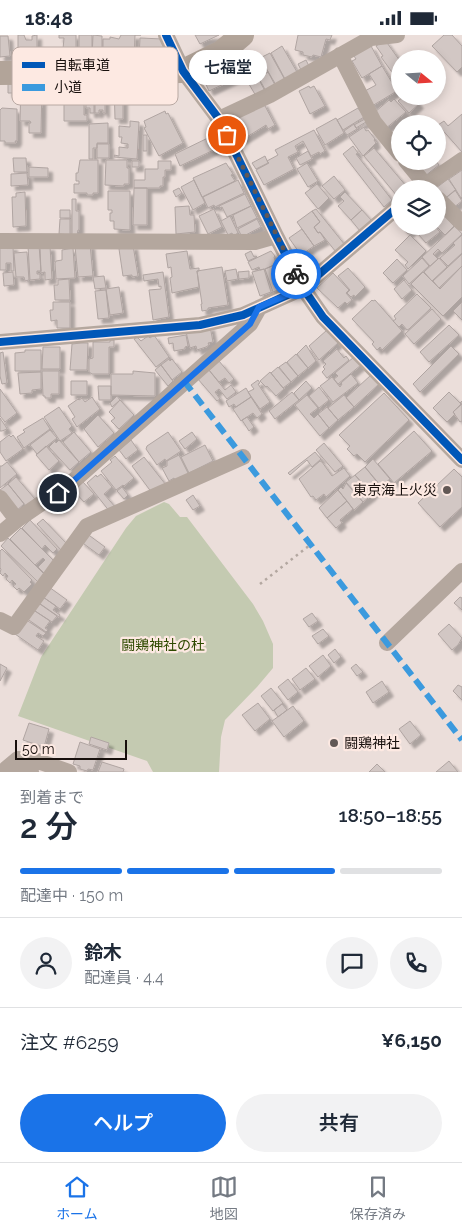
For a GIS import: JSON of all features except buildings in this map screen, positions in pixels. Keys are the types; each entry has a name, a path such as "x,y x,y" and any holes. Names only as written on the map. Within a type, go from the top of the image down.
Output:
{"street":[{"path":"166,35 172,47"},
{"path":"178,71 183,71 222,52 242,35"},
{"path":"219,119 270,95 371,38 397,35"},
{"path":"340,55 374,122 391,143"},
{"path":"178,60 183,71 219,119 303,288 323,317 462,460"},
{"path":"435,180 462,160"},
{"path":"446,207 462,223"},
{"path":"0,342 200,325 243,315 303,288 391,213"},
{"path":"0,241 255,242 276,236"},
{"path":"0,534 71,483 250,324 259,307"},
{"path":"0,620 14,627 88,526 243,457"},
{"path":"0,498 17,520"},
{"path":"387,643 462,571"},
{"path":"4,771 18,759 35,760 69,772"},
{"path":"4,771 16,768 31,772"}],"path":[{"path":"260,584 310,545"}],"green space":[{"name":"闘鶏神社の杜","path":"164,502 169,504 180,517 187,517 253,604 273,644 273,668 225,720 221,737 219,772 153,772 147,761 18,716 41,657 126,528 136,516"}],"marked path":[{"path":"184,381 462,740"}],"cycle path":[{"path":"166,35 172,47"},
{"path":"178,60 183,71 219,119 303,288 323,317 462,460"},
{"path":"0,342 200,325 243,315 303,288 391,213"}],"way so far":[{"path":"227,135 296,274"}],"place":[{"name":"七福堂","path":"227,135"},
{"name":"東京海上火災","path":"447,490"},
{"name":"闘鶏神社","path":"334,743"}],"route":[{"path":"58,493 250,324 259,307 286,297 303,288 296,274"}]}
